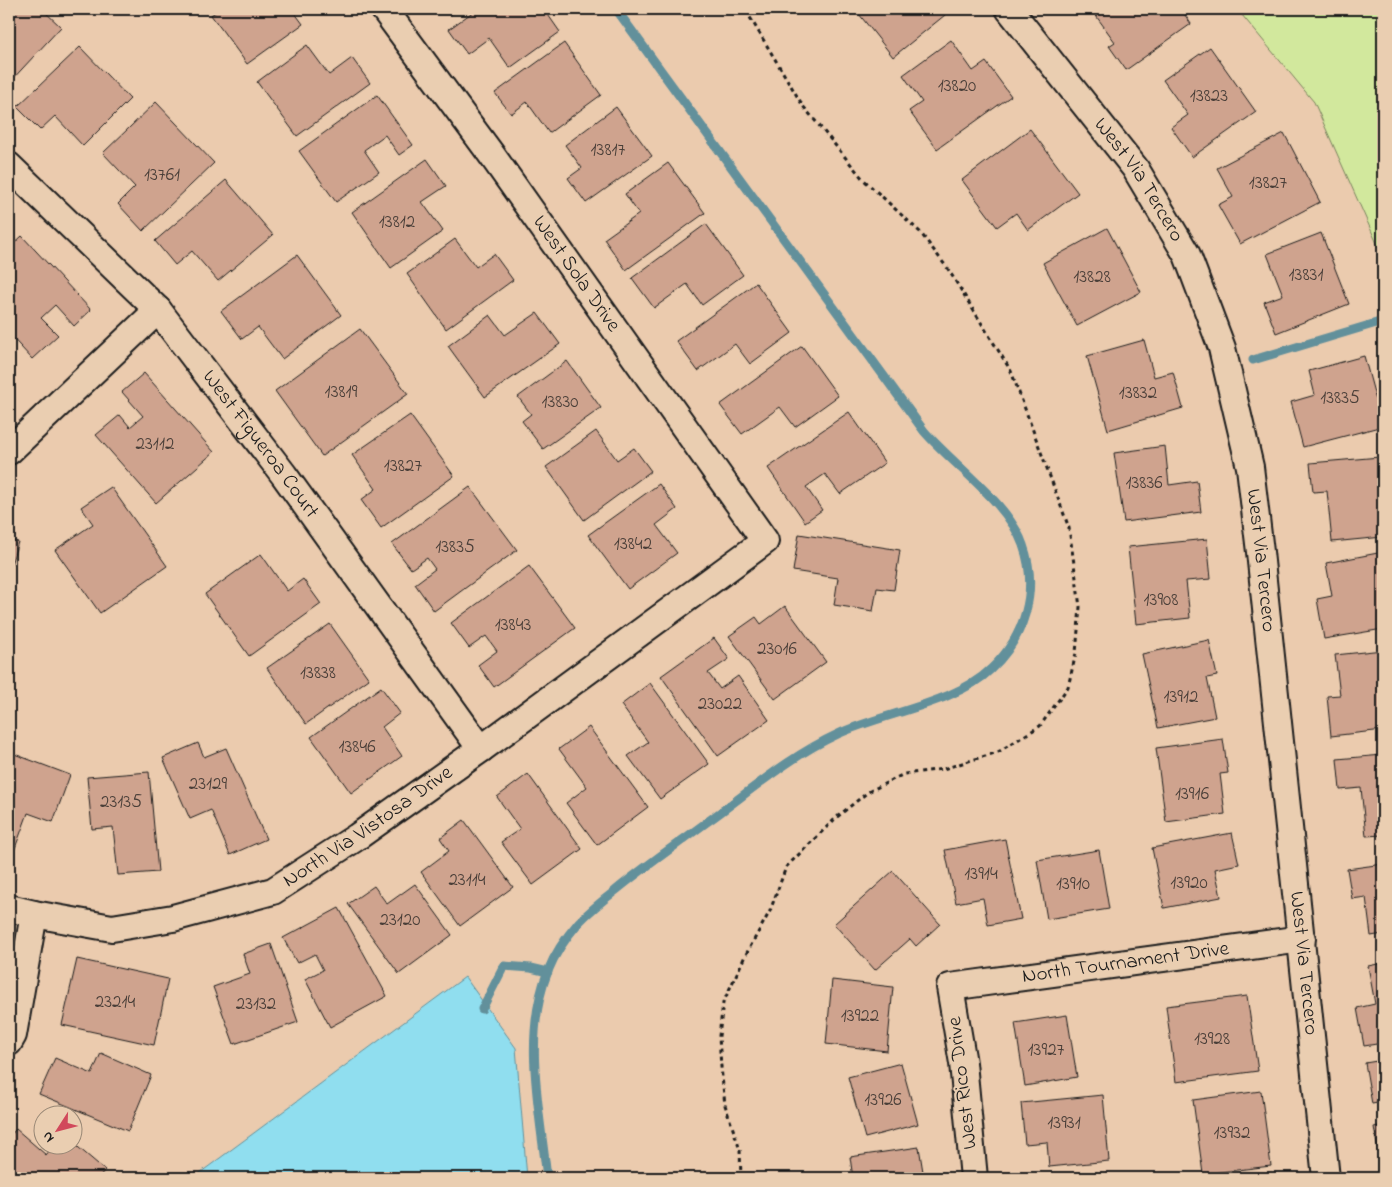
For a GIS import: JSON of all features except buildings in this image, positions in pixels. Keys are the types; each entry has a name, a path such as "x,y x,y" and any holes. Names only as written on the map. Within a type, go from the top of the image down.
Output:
{"street":[{"name":"West Sola Drive","path":"384,9 491,154 765,541"},
{"name":"West Via Tercero","path":"1009,9 1135,168 1186,255 1222,348 1250,467 1302,939 1326,1178"},
{"name":"West Figueroa Court","path":"9,166 158,310 284,475 481,749"},
{"path":"9,450 158,310"},
{"name":"North Via Vistosa Drive","path":"9,908 112,928 173,918 273,891 357,838 765,541"},
{"path":"9,1042 12,1035 34,914"},
{"name":"North Tournament Drive","path":"950,987 1302,939"},
{"name":"West Rico Drive","path":"950,987 963,1063 974,1178"}],"path":[{"path":"741,1178 740,1150 725,1105 721,1067 719,1036 723,1002 745,956 770,911 786,867 837,818 868,792 904,774 943,769 998,752 1040,726 1068,687 1076,653 1080,607 1069,528 1011,372 948,270 920,232 863,178 803,106 745,9"}],"green space":[{"path":"1237,9 1383,9 1383,257 1314,102"}],"water":[{"path":"465,977 516,1048 527,1178 193,1178"}],"waterway":[{"path":"547,1178 535,1074 534,1047 536,1021 540,996 548,971 558,951 575,927 596,906 637,873 770,775 803,753 838,734 940,699 977,681 991,669 1013,642 1026,612 1029,596 1028,562 1016,529 993,499 924,431 616,9"},
{"path":"1253,360 1383,321"},
{"path":"482,1009 504,966 531,968 548,972"}]}
